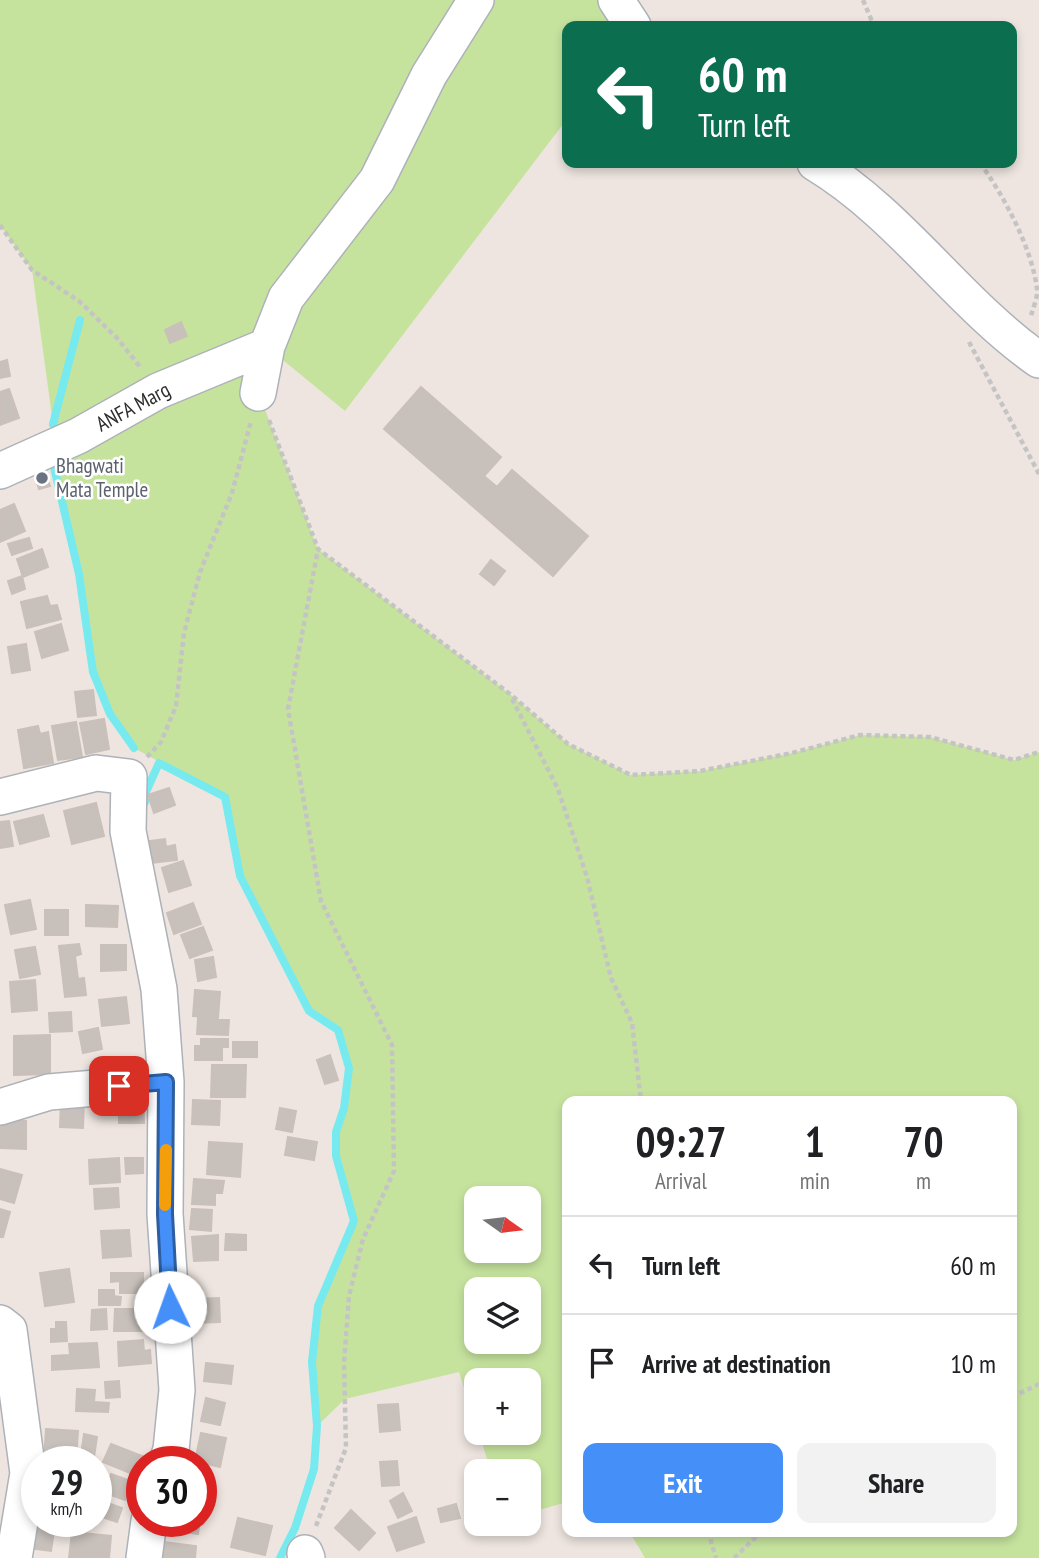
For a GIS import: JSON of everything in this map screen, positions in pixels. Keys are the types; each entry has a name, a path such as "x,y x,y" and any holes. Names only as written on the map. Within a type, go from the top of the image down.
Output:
{"street":[{"path":"258,393 267,346 286,298 377,180 429,75 476,0"},
{"path":"616,0 630,21"},
{"path":"824,168 848,182 1029,353"},
{"name":"ANFA Marg","path":"0,471 78,436 158,391 267,346"},
{"path":"0,797 96,773 129,777 128,831 159,989 166,1082 165,1214 177,1390 171,1446"},
{"path":"0,1107 49,1091 166,1082"},
{"path":"0,1323 9,1330 28,1474 14,1558"},
{"path":"145,1558 147,1537"}],"path":[{"path":"863,0 872,21"},
{"path":"984,168 1000,190 1029,259 1038,292 1029,353"},
{"path":"0,225 32,270 79,301 117,338 158,391"},
{"path":"967,334 1039,474"},
{"path":"258,393 318,549 288,709 321,901 392,1045 394,1171 363,1239 349,1296 344,1363 346,1448 306,1555"},
{"path":"129,777 161,742 176,706 187,620 200,572 232,493 258,393"},
{"path":"318,549 510,694 568,744 631,775 700,771 792,753 860,735 930,737 1014,760 1039,752"},
{"path":"510,694 558,789 587,877 611,978 632,1023 640,1096"},
{"path":"1017,1395 1039,1384"},
{"path":"710,1537 716,1558"},
{"path":"734,1558 756,1537"}],"green space":[{"path":"0,0 616,0 630,21 562,21 562,126 345,411 267,347 259,394 318,549 510,694 568,744 631,775 700,771 792,753 860,735 930,737 1014,760 1039,752 1039,1558 645,1558 633,1537 1017,1537 1017,1096 562,1096 562,1503 541,1510 541,1459 487,1459 483,1445 541,1445 541,1368 464,1368 464,1388 459,1372 345,1399 317,1426 312,1362 318,1306 354,1221 336,1156 336,1132 344,1108 349,1068 338,1030 309,1011 240,876 225,797 134,748 110,714 93,672 79,574 53,463 53,424 32,270 0,225"}],"building":[{"path":"181,322 187,336 170,343 165,330"},
{"path":"7,360 10,376 0,378 0,362"},
{"path":"421,387 501,457 484,476 497,487 512,470 588,536 553,576 384,429"},
{"path":"9,389 19,418 0,425 0,392"},
{"path":"44,469 50,486 39,489 34,473"},
{"path":"14,504 25,531 0,542 0,510"},
{"path":"29,538 32,548 12,555 8,544"},
{"path":"42,549 48,567 23,577 17,559"},
{"path":"491,560 505,571 494,585 480,574"},
{"path":"22,576 25,589 12,594 8,581"},
{"path":"47,596 50,606 57,605 61,619 27,628 21,602"},
{"path":"61,624 68,650 42,658 35,632"},
{"path":"26,644 30,670 12,673 8,647"},
{"path":"93,690 96,715 78,717 75,692"},
{"path":"104,719 109,749 86,754 80,723"},
{"path":"76,722 82,757 58,760 52,726"},
{"path":"38,726 40,734 48,732 53,763 24,768 18,730"},
{"path":"169,788 175,805 154,813 148,795"},
{"path":"96,803 104,836 72,844 64,811"},
{"path":"43,815 49,836 20,844 14,822"},
{"path":"9,821 13,846 0,848 0,822"},
{"path":"165,839 166,847 175,845 177,860 152,863 149,841"},
{"path":"183,861 191,885 169,892 162,868"},
{"path":"30,900 36,929 11,934 5,905"},
{"path":"193,903 201,924 174,934 167,913"},
{"path":"86,905 118,906 117,927 86,926"},
{"path":"45,910 68,910 68,935 45,935"},
{"path":"203,927 212,950 190,958 181,935"},
{"path":"79,944 81,954 75,956 78,979 84,978 86,995 65,997 59,946"},
{"path":"101,945 126,945 126,970 101,971"},
{"path":"35,947 40,974 20,978 15,950"},
{"path":"213,957 216,977 198,981 195,960"},
{"path":"35,980 37,1010 12,1012 10,982"},
{"path":"195,990 220,992 218,1018 193,1016"},
{"path":"126,997 129,1023 102,1026 99,1000"},
{"path":"71,1012 72,1031 50,1032 49,1013"},
{"path":"198,1018 229,1020 228,1035 197,1034"},
{"path":"98,1028 102,1049 83,1053 79,1032"},
{"path":"50,1035 50,1074 14,1075 14,1036"},
{"path":"201,1039 228,1039 228,1047 222,1047 222,1060 195,1060 195,1046 201,1046"},
{"path":"233,1042 257,1042 257,1057 233,1057"},
{"path":"330,1055 338,1080 325,1084 317,1060"},
{"path":"212,1065 246,1065 245,1097 211,1097"},
{"path":"119,1092 143,1092 144,1123 119,1123"},
{"path":"61,1100 84,1100 83,1128 60,1127"},
{"path":"193,1100 220,1101 219,1125 192,1124"},
{"path":"280,1108 296,1111 292,1132 276,1129"},
{"path":"0,1120 26,1121 26,1149 0,1148"},
{"path":"288,1137 317,1142 314,1160 285,1155"},
{"path":"209,1142 242,1144 240,1177 207,1174"},
{"path":"119,1158 120,1182 90,1184 89,1160"},
{"path":"125,1158 143,1158 143,1173 126,1174"},
{"path":"0,1169 22,1175 14,1203 0,1199"},
{"path":"194,1179 224,1181 222,1193 215,1193 215,1205 192,1204"},
{"path":"118,1188 119,1207 95,1209 94,1189"},
{"path":"0,1209 10,1212 3,1237 0,1237"},
{"path":"192,1209 212,1210 211,1231 190,1229"},
{"path":"129,1230 131,1256 103,1258 101,1231"},
{"path":"226,1234 246,1235 246,1250 225,1250"},
{"path":"218,1235 218,1260 194,1261 192,1237"},
{"path":"69,1269 74,1302 45,1306 40,1273"},
{"path":"111,1273 143,1273 143,1293 120,1293 120,1281 111,1282"},
{"path":"99,1290 114,1290 114,1296 121,1297 120,1305 99,1305"},
{"path":"219,1298 220,1322 191,1323 190,1299"},
{"path":"106,1309 107,1329 91,1330 92,1310"},
{"path":"115,1309 142,1309 142,1331 114,1331"},
{"path":"56,1322 66,1322 67,1341 51,1342 51,1329 56,1329"},
{"path":"143,1340 144,1351 150,1350 151,1363 119,1366 118,1342"},
{"path":"97,1343 99,1367 52,1370 52,1356 70,1355 69,1344"},
{"path":"206,1363 233,1366 231,1384 204,1381"},
{"path":"119,1381 120,1397 106,1398 105,1382"},
{"path":"77,1389 95,1390 94,1402 109,1403 108,1412 76,1411"},
{"path":"206,1398 225,1403 220,1425 201,1421"},
{"path":"398,1404 400,1430 380,1432 378,1405"},
{"path":"46,1429 78,1431 77,1446 45,1446"},
{"path":"201,1433 226,1438 220,1467 217,1466 217,1446 198,1446"},
{"path":"84,1434 97,1437 96,1446 82,1446"},
{"path":"111,1444 126,1450 126,1471 112,1466"},
{"path":"397,1461 399,1485 382,1486 380,1462"},
{"path":"112,1474 126,1479 125,1500 112,1495"},
{"path":"403,1493 412,1511 398,1518 390,1501"},
{"path":"112,1504 122,1508 117,1522 112,1520"},
{"path":"456,1504 460,1518 441,1522 438,1509"},
{"path":"351,1510 375,1533 359,1550 335,1528"},
{"path":"416,1517 424,1542 397,1551 388,1527"},
{"path":"238,1518 272,1526 265,1555 231,1547"},
{"path":"29,1537 53,1537 51,1551 27,1548"},
{"path":"71,1537 111,1537 109,1558 69,1558"},
{"path":"164,1542 196,1546 195,1558 163,1558"}],"waterway":[{"path":"53,424 80,320"},
{"path":"53,463 79,574 93,672 110,714 134,748"},
{"path":"145,802 145,794 159,763 225,797 240,876 309,1011 338,1030 349,1068 344,1108 336,1132 336,1156 354,1221 318,1306 312,1362 317,1426 314,1469 295,1528 280,1558"}],"slow traffic":[{"path":"165,1205 166,1150"}],"place":[{"name":"Bhagwati Mata Temple","path":"42,478"}],"route":[{"path":"119,1086 166,1082 165,1214 170,1307"}]}
